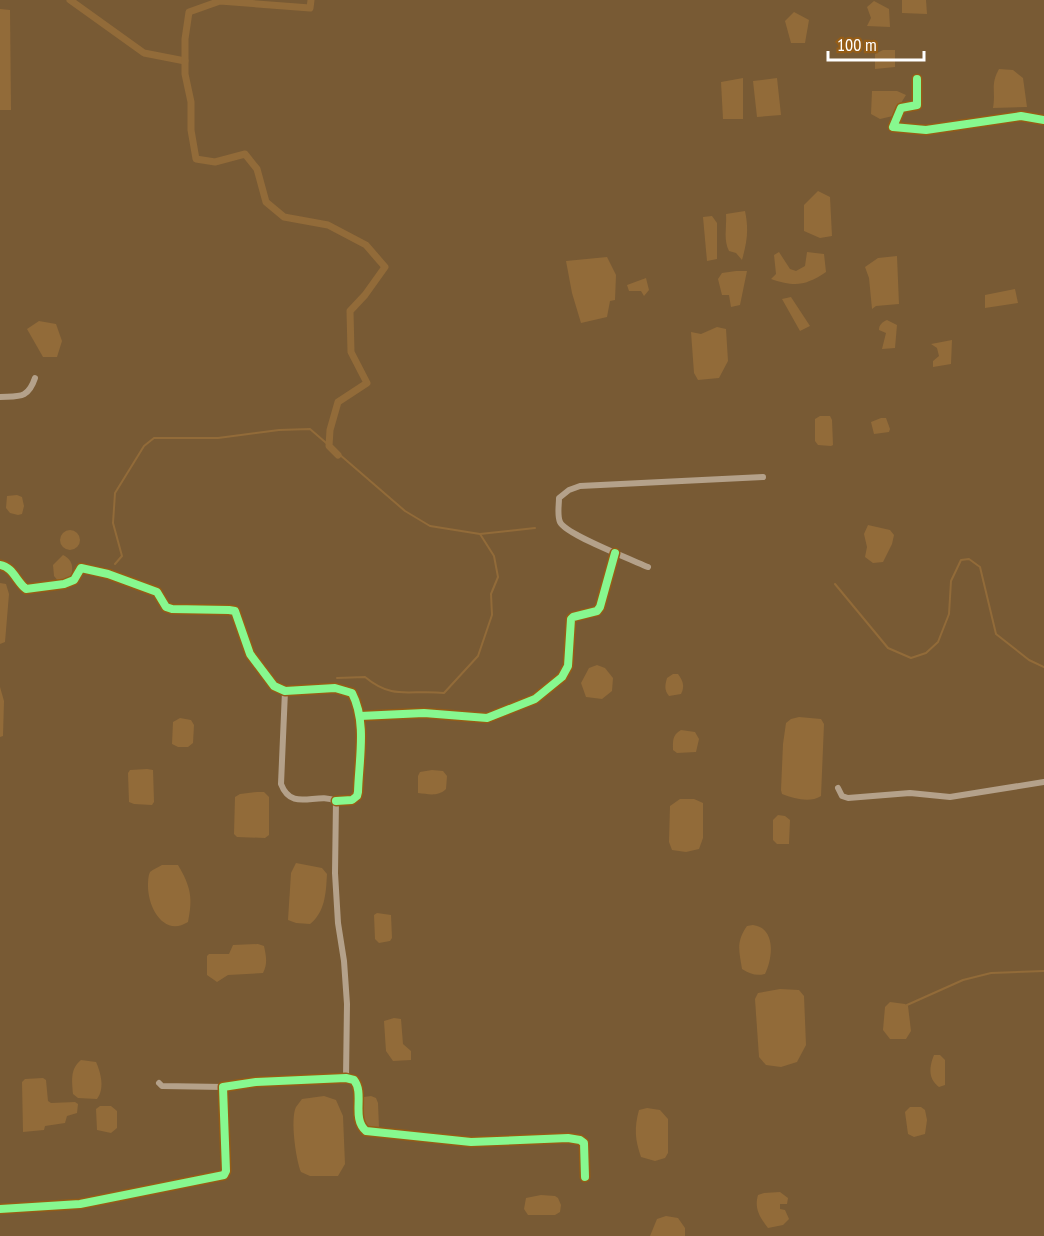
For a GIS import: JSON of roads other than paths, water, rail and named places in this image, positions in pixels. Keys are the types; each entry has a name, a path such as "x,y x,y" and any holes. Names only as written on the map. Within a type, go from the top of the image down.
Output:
{"street":[{"path":"917,79 917,105 901,108 894,127 926,130 1021,116 1044,120"},
{"path":"0,397 25,395 31,389 35,378"},
{"path":"648,567 561,525 560,498 569,489 580,486 763,477"},
{"path":"360,716 424,713 487,718 534,699 562,677 568,666 573,616 597,610 600,607 615,553"},
{"path":"0,565 10,569 19,584 26,589 42,588 74,580 81,568 108,574 157,592 166,608 235,611 250,654 274,686 285,691 335,688 352,693 359,706 360,716 357,796 352,800 296,799 284,792 281,784 285,691"},
{"path":"838,788 842,796 848,798 910,793 950,796 1044,782"},
{"path":"336,801 335,873 347,1004 346,1078"},
{"path":"159,1083 162,1086 223,1087 256,1082 346,1078 354,1080 358,1085 358,1118 361,1127 366,1131 471,1142 568,1138 580,1140 584,1143 585,1177"},
{"path":"0,1209 80,1204 224,1175 226,1171 223,1087"}],"waterway":[{"path":"70,0 144,53 185,61"},
{"path":"311,0 310,8 220,1 189,12 185,39 185,74 191,102 191,130 196,159 215,162 245,154 257,169 266,202 284,217 328,225 366,245 385,267 350,311 351,352 367,383 338,402 330,430 329,446 338,455"},
{"path":"115,564 122,556 113,523 115,493 144,446 154,438 218,438 279,430 310,429 405,511 430,526 480,534 535,528"},
{"path":"337,678 365,677 394,692 444,693 478,656 492,615 491,594 498,577 494,556 480,534"},
{"path":"835,584 888,648 911,658 926,653 938,642 949,614 951,581 961,560 969,559 980,567 996,634 1029,660 1044,667"},
{"path":"907,1005 963,980 991,973 1044,971"}]}
